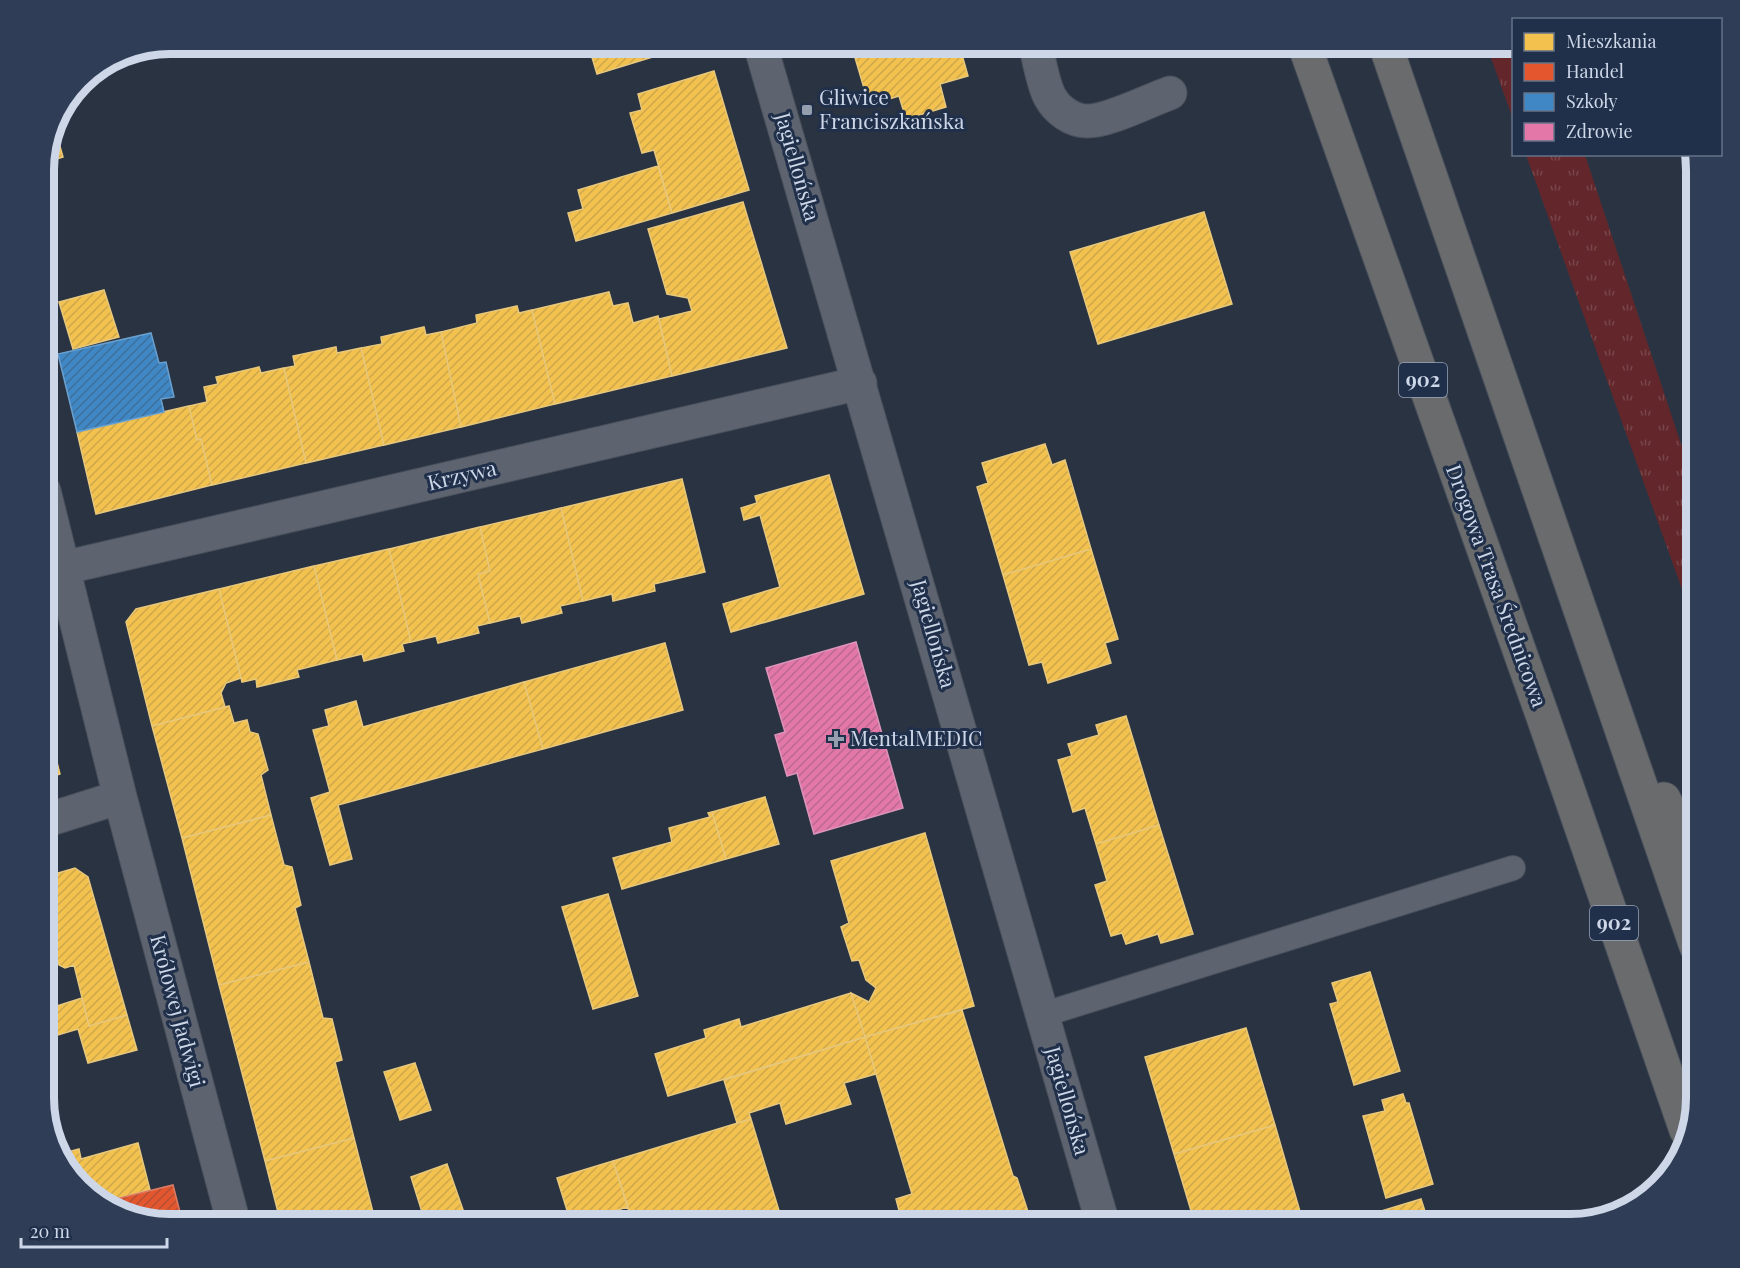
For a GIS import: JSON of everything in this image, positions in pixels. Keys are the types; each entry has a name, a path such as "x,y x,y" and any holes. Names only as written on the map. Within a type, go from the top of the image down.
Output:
{"main road":[{"name":"Drogowa Trasa Średnicowa","path":"1308,54 1543,717 1683,1123"},
{"path":"1388,54 1686,917"},
{"path":"1610,693 1686,843"}],"street":[{"name":"Jagiellońska","path":"763,54 1100,1214"},
{"path":"1038,54 1050,97 1061,111 1072,118 1088,122 1105,118 1170,93"},
{"name":"Krzywa","path":"63,568 860,383"},
{"path":"54,532 120,797 54,818"},
{"name":"Królowej Jadwigi","path":"120,797 231,1214"}],"lane":[{"path":"1042,1015 1513,868"}],"shaded area":[{"path":"54,339 58,354 54,355"}],"green space":[{"path":"1490,54 1512,54 1512,116"},
{"path":"1526,156 1585,156 1686,459 1686,600"}],"building: Mieszkania":[{"path":"591,54 662,54 597,74"},
{"path":"854,54 962,54 968,76 940,84 946,107 906,119 899,96 869,105"},
{"path":"714,71 749,190 672,213 654,150 642,153 630,113 642,110 638,94"},
{"path":"58,140 63,157 54,160"},
{"path":"658,166 672,213 576,241 568,213 583,209 578,190"},
{"path":"743,202 787,348 672,376 659,319 692,311 688,298 667,294 648,229"},
{"path":"1204,212 1232,304 1098,344 1070,252"},
{"path":"104,290 119,337 73,349 59,302"},
{"path":"609,292 613,306 628,303 633,323 658,316 672,376 555,404 532,310"},
{"path":"517,306 519,313 532,310 555,404 461,427 441,332 477,323 476,315"},
{"path":"424,327 426,335 441,332 461,427 384,445 361,348 382,344 381,337"},
{"path":"336,347 337,353 361,348 384,445 306,463 284,368 295,366 293,356"},
{"path":"259,367 261,373 284,368 306,463 212,485 201,439 197,440 189,406 207,402 204,387 218,384 216,377"},
{"path":"189,406 197,440 201,439 212,485 96,514 77,432"},
{"path":"1045,444 1052,465 1065,460 1091,549 1003,575 977,487 988,483 982,463"},
{"path":"829,475 864,594 731,632 723,604 780,587 760,515 744,520 741,508 757,503 755,496"},
{"path":"682,479 705,572 654,584 655,591 613,601 612,594 583,601 561,508"},
{"path":"561,508 583,601 560,606 562,613 522,623 520,616 490,623 478,574 490,571 480,527"},
{"path":"480,527 490,571 478,574 490,623 477,626 479,633 438,643 436,636 411,642 389,549"},
{"path":"389,549 411,642 402,644 404,651 364,661 362,654 337,660 314,566"},
{"path":"1091,549 1118,639 1105,643 1111,663 1048,683 1042,662 1029,665 1003,575"},
{"path":"314,566 337,660 297,670 299,677 257,687 256,679 242,682 219,589"},
{"path":"219,589 241,678 226,683 221,693 225,707 152,726 126,622 136,609"},
{"path":"665,643 683,710 543,749 524,682"},
{"path":"524,682 543,749 338,805 352,859 330,865 311,798 330,792 313,730 329,726 325,710 356,701 363,727"},
{"path":"229,706 234,723 247,720 250,732 258,734 268,770 261,775 271,815 182,838 152,726"},
{"path":"1126,716 1159,825 1096,844 1085,808 1073,812 1058,760 1072,756 1068,744 1099,735 1096,725"},
{"path":"54,751 60,774 54,776"},
{"path":"765,797 779,844 726,859 712,812"},
{"path":"712,812 726,859 622,889 613,858 672,842 669,828 710,817 708,813"},
{"path":"271,815 284,865 292,867 301,905 295,908 309,962 219,985 182,838"},
{"path":"1159,825 1193,934 1161,943 1158,934 1126,944 1122,933 1111,936 1095,885 1107,881 1096,844"},
{"path":"925,833 974,1006 865,1037 851,993 869,1002 876,988 866,980 859,960 852,961 841,927 849,923 831,861"},
{"path":"75,868 88,877 127,1015 89,1026 74,965 65,968 59,965 57,959 54,960 54,874"},
{"path":"608,894 638,996 593,1009 562,907"},
{"path":"309,962 323,1018 332,1019 342,1060 335,1062 354,1138 265,1161 219,985"},
{"path":"1370,972 1400,1071 1354,1085 1330,1004 1338,1002 1332,983"},
{"path":"851,993 865,1037 668,1096 655,1054 706,1038 704,1030 739,1019 741,1027"},
{"path":"82,998 89,1026 127,1015 137,1050 88,1063 78,1029 54,1036 54,1007"},
{"path":"962,1010 1013,1176 1017,1178 1029,1214 912,1214 911,1211 900,1214 896,1199 912,1194 865,1037"},
{"path":"1246,1028 1275,1125 1174,1154 1145,1057"},
{"path":"865,1037 876,1074 844,1083 851,1104 786,1124 780,1103 749,1113 751,1119 737,1123 724,1080"},
{"path":"415,1063 431,1110 400,1120 384,1072"},
{"path":"1403,1094 1406,1103 1409,1103 1433,1184 1386,1198 1363,1116 1385,1111 1382,1100"},
{"path":"751,1119 780,1214 630,1214 613,1161"},
{"path":"1275,1125 1301,1214 1192,1214 1174,1154"},
{"path":"354,1138 373,1214 278,1214 265,1161"},
{"path":"138,1143 150,1190 114,1199 88,1180 68,1152 79,1149 81,1159"},
{"path":"613,1161 628,1207 603,1214 568,1214 557,1178"},
{"path":"447,1164 464,1214 422,1212 411,1177"},
{"path":"1421,1199 1426,1214 1378,1214 1378,1212"}],"building: Handel":[{"path":"173,1185 180,1214 147,1212 114,1199"}],"building: Szkoły":[{"path":"151,333 159,363 166,362 174,397 161,399 164,412 77,432 58,354"}],"building: Zdrowie":[{"path":"856,642 903,808 814,834 797,773 787,776 775,735 785,732 766,668"}],"place":[{"name":"Gliwice Franciszkańska","path":"807,110"},
{"name":"MentalMEDIC","path":"836,739"}]}
